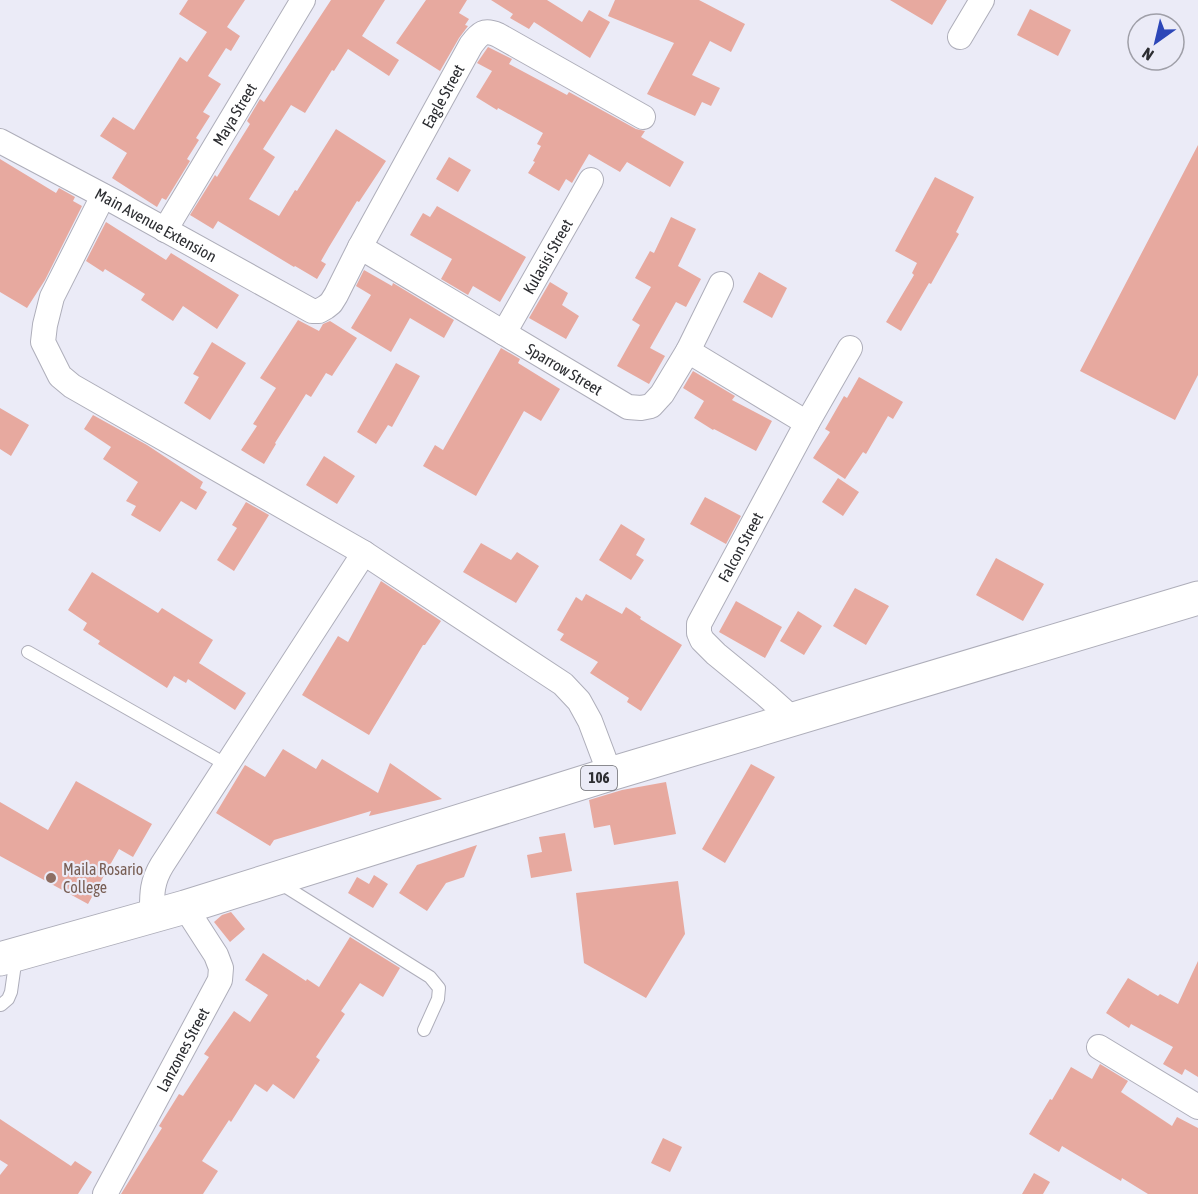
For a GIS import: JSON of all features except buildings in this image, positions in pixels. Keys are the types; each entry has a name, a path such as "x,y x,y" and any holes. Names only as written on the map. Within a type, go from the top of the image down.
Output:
{"highway":[{"name":"106","path":"8,956 185,907 610,774 1198,597"}],"street":[{"name":"Maya Street","path":"165,230 303,0"},
{"path":"960,37 982,0"},
{"name":"Eagle Street","path":"312,311 319,311 331,303 471,45 484,32 498,35 643,117"},
{"name":"Main Avenue Extension","path":"0,141 312,311"},
{"name":"Kulasisi Street","path":"504,333 591,180"},
{"path":"103,196 52,297 45,324 43,342 60,376 72,386 364,553 563,684 579,701 590,721 610,774"},
{"name":"Sparrow Street","path":"360,247 628,407 651,406 662,394 688,351 721,284"},
{"name":"Falcon Street","path":"794,720 702,640 699,624 850,348"},
{"path":"688,351 807,423"},
{"path":"153,915 152,889 156,874 364,553"},
{"name":"Lanzones Street","path":"105,1194 220,980 221,968 216,955 185,907"},
{"path":"1099,1047 1198,1107"}],"lane":[{"path":"28,652 226,765"},
{"path":"273,879 430,977 439,988 438,999 424,1030"},
{"path":"1,1005 8,999 11,992 8,956"}],"place":[{"name":"Maila Rosario College","path":"51,878"}]}
